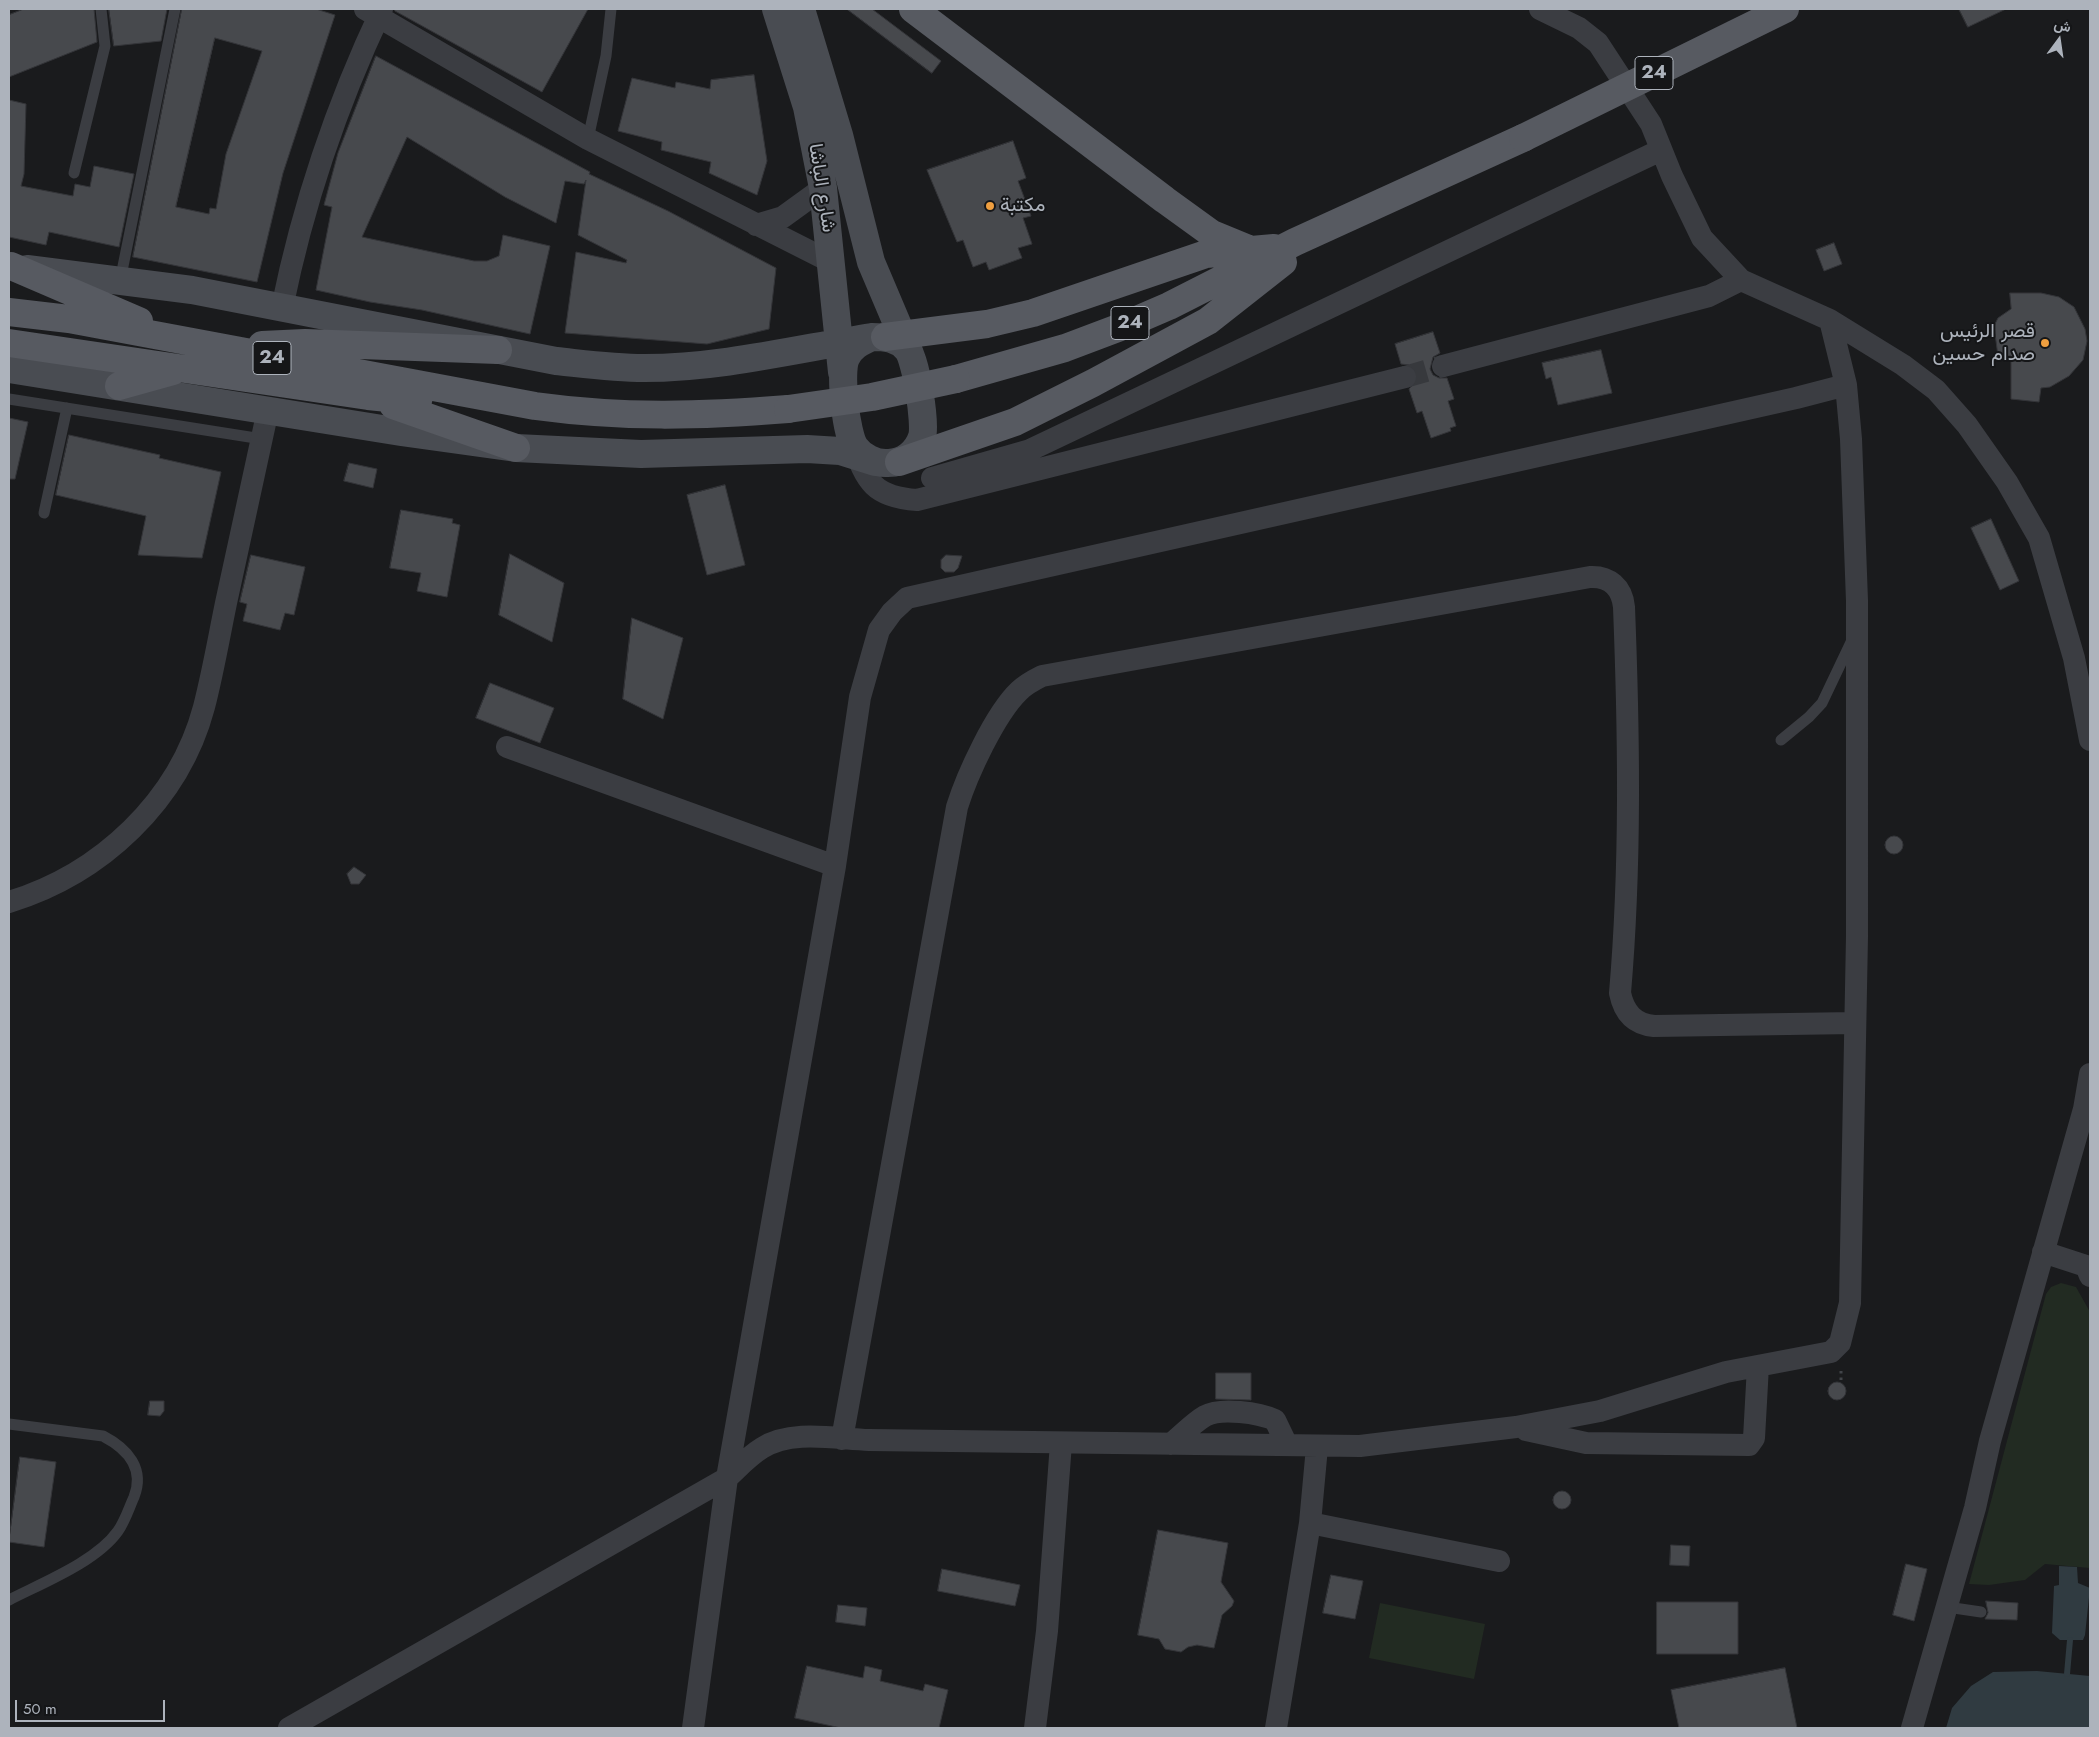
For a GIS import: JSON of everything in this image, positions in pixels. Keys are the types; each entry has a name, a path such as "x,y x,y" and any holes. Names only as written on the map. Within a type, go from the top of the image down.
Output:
{"main road":[{"path":"913,9 1212,234 1250,250"},
{"name":"24","path":"9,312 69,319 535,406 612,415 663,416 788,409 872,397 956,379 1065,348 1118,328 1169,306 1295,242 1522,138 1785,9"},
{"path":"870,454 930,465 1093,383 1208,321 1299,250 1341,221"},
{"path":"892,341 987,324 1042,310 1206,254 1268,249 1295,242"},
{"path":"10,266 192,343"},
{"name":"24","path":"9,343 368,396 461,405 535,406"},
{"path":"224,349 278,343 305,343 498,350"},
{"path":"119,386 184,368"},
{"path":"368,396 516,448"}],"street":[{"name":"شارع الباشا","path":"776,9 806,106 823,188 842,372 870,454"},
{"path":"9,370 516,448 641,454 807,449 870,454 864,475 878,490 897,499 918,500 930,465 917,370 892,341 839,135 800,9"},
{"path":"1540,9 1579,28 1598,43 1651,124 1702,238 1741,280 1830,320 1903,365 1936,390 1967,425 2007,482 2039,538 2074,658 2090,740"},
{"path":"282,308 291,263 316,175 375,11 588,139 831,262"},
{"path":"930,465 1030,450 1661,150"},
{"path":"756,225 783,217 823,188"},
{"path":"10,266 192,290 565,362 645,368 699,364 839,343 892,341"},
{"path":"1443,366 1700,299 1726,289 1741,280"},
{"path":"289,1728 728,1478 764,1447 781,1440 797,1437 1061,1443 1360,1446 1516,1427 1600,1411 1726,1372 1831,1352 1840,1343 1850,1303 1858,936 1856,629 1851,439 1846,384 1830,320"},
{"path":"842,372 845,359 851,349 861,342 892,341"},
{"path":"930,465 1405,377"},
{"path":"693,1728 728,1478 835,866 860,697 879,630 892,612 907,598 1796,398 1846,384"},
{"path":"9,902 64,880 111,848 152,808 183,760 204,707 268,410"},
{"path":"842,1439 957,807 976,759 1004,710 1020,690 1042,676 1590,577 1604,578 1616,586 1623,599 1624,607 1628,822 1620,993 1625,1010 1638,1022 1654,1026 1855,1023"},
{"path":"507,747 835,866"},
{"path":"1912,1728 1975,1508 1990,1440 2084,1109 2090,1074"},
{"path":"2043,1252 2089,1269"},
{"path":"1516,1427 1586,1443 1748,1445 1754,1438 1758,1366"},
{"path":"1171,1444 1206,1415 1218,1412 1257,1413 1275,1420 1287,1445"},
{"path":"1036,1728 1048,1612 1061,1443"},
{"path":"1276,1728 1310,1523 1318,1447"},
{"path":"1310,1523 1500,1560"}],"lane":[{"path":"74,173 105,46 101,9"},
{"path":"120,281 175,9"},
{"path":"588,139 606,56 611,9"},
{"path":"9,399 262,439"},
{"path":"44,512 67,408"},
{"path":"1781,740 1809,717 1822,703 1856,629"},
{"path":"9,1424 94,1433 104,1436 128,1456 138,1470 139,1481 123,1522 108,1542 82,1562 9,1600"},
{"path":"1947,1607 1980,1612"}],"shaded area":[{"path":"2061,1283 2076,1287 2090,1312 2090,1568 2045,1564 2025,1580 1989,1585 1969,1584 2046,1294 2051,1287"},
{"path":"2059,1566 2077,1567 2078,1583 2090,1588 2083,1640 2060,1640 2052,1633 2054,1586 2059,1585"},
{"path":"1380,1603 1485,1624 1474,1679 1369,1658"},
{"path":"2037,1671 2090,1676 2090,1728 1946,1728 1952,1708 1971,1686 1993,1672"}],"building":[{"path":"24,9 94,9 97,42 9,77 9,15"},
{"path":"109,9 167,9 161,41 114,46"},
{"path":"182,9 316,9 335,15 283,173 257,282 133,257","holes":["215,38 262,51 226,154 216,209 210,208 209,214 176,207"]},
{"path":"395,9 588,9 542,92 395,11"},
{"path":"847,9 872,9 941,61 932,73"},
{"path":"1959,9 2006,9 1968,27"},
{"path":"376,56 590,172 589,174 668,211 776,268 769,329 707,344 565,333 576,252 626,263 627,260 578,235 586,180 584,184 565,181 556,223 505,197 407,137 362,237 474,261 487,261 499,256 503,235 550,246 530,334 422,310 370,302 316,290 332,207 324,205 338,153"},
{"path":"754,75 767,161 757,195 709,173 711,162 661,150 662,142 618,131 632,78 675,88 676,82 710,89 711,80"},
{"path":"9,100 26,104 24,174 21,186 73,196 75,184 90,187 94,166 134,174 119,247 49,232 46,245 9,237"},
{"name":"مكتبة","path":"1013,141 1026,178 1018,181 1031,216 1023,218 1032,244 1018,248 1022,258 989,270 986,262 973,267 963,240 957,242 927,170"},
{"path":"1834,243 1842,264 1824,271 1816,250"},
{"path":"2010,293 2041,293 2059,297 2074,307 2085,329 2087,341 2083,360 2069,376 2050,387 2041,388 2039,402 2011,399 2011,356 1998,356 1994,326 1998,318 2011,309"},
{"path":"1433,332 1440,353 1433,357 1430,369 1433,375 1439,378 1447,378 1454,399 1448,401 1456,426 1450,428 1451,431 1431,438 1422,411 1417,413 1409,389 1417,381 1418,373 1409,365 1401,364 1395,344"},
{"path":"1601,350 1612,393 1558,405 1551,377 1546,379 1542,363"},
{"path":"9,418 28,422 15,479 9,479"},
{"path":"69,435 160,455 159,458 221,472 202,558 138,555 146,516 56,495"},
{"path":"349,463 377,469 373,488 344,481"},
{"path":"725,485 745,565 707,575 687,495"},
{"path":"401,510 453,519 452,523 460,525 447,597 417,591 421,573 390,568"},
{"path":"1991,519 2019,581 2000,590 1971,528"},
{"path":"510,554 564,583 552,642 499,615"},
{"path":"251,555 305,567 294,615 285,613 280,630 243,621 247,604 240,602"},
{"path":"946,555 962,556 958,568 954,572 945,572 941,568 941,560"},
{"path":"632,618 683,638 663,719 623,699"},
{"path":"490,683 554,708 540,743 476,718"},
{"path":"1890,836 1898,836 1903,841 1901,852 1890,854 1885,849 1885,841"},
{"path":"354,867 366,875 359,884 351,884 347,874"},
{"path":"1216,1373 1251,1373 1251,1400 1216,1399"},
{"path":"1833,1382 1841,1382 1846,1387 1844,1398 1833,1400 1828,1395 1828,1387"},
{"path":"150,1401 164,1401 164,1411 160,1416 148,1415"},
{"path":"20,1457 56,1462 44,1547 9,1542"},
{"path":"1562,1491 1568,1494 1571,1500 1568,1506 1562,1509 1556,1506 1553,1500 1556,1494"},
{"path":"1158,1530 1228,1543 1221,1582 1234,1601 1232,1606 1222,1615 1214,1648 1197,1645 1188,1647 1181,1652 1165,1649 1159,1639 1138,1635"},
{"path":"1671,1545 1690,1546 1689,1566 1670,1565"},
{"path":"1906,1564 1927,1569 1914,1621 1893,1615"},
{"path":"942,1569 1020,1585 1015,1606 938,1591"},
{"path":"1331,1575 1363,1581 1355,1619 1323,1613"},
{"path":"1986,1601 2018,1603 2017,1620 1985,1619 1988,1613"},
{"path":"1657,1602 1738,1602 1738,1654 1657,1654"},
{"path":"838,1605 867,1608 865,1626 836,1622"},
{"path":"807,1666 863,1678 865,1666 882,1670 880,1681 923,1691 925,1684 948,1690 939,1728 841,1728 795,1718"},
{"path":"1785,1668 1797,1728 1679,1728 1671,1690"}],"waterway":[{"path":"2067,1674 2070,1640"}],"tunnel":[{"path":"1405,377 1443,366"}],"place":[{"name":"مكتبة","path":"990,206"},
{"name":"قصر الرئيس صدام حسين","path":"2045,343"}]}
